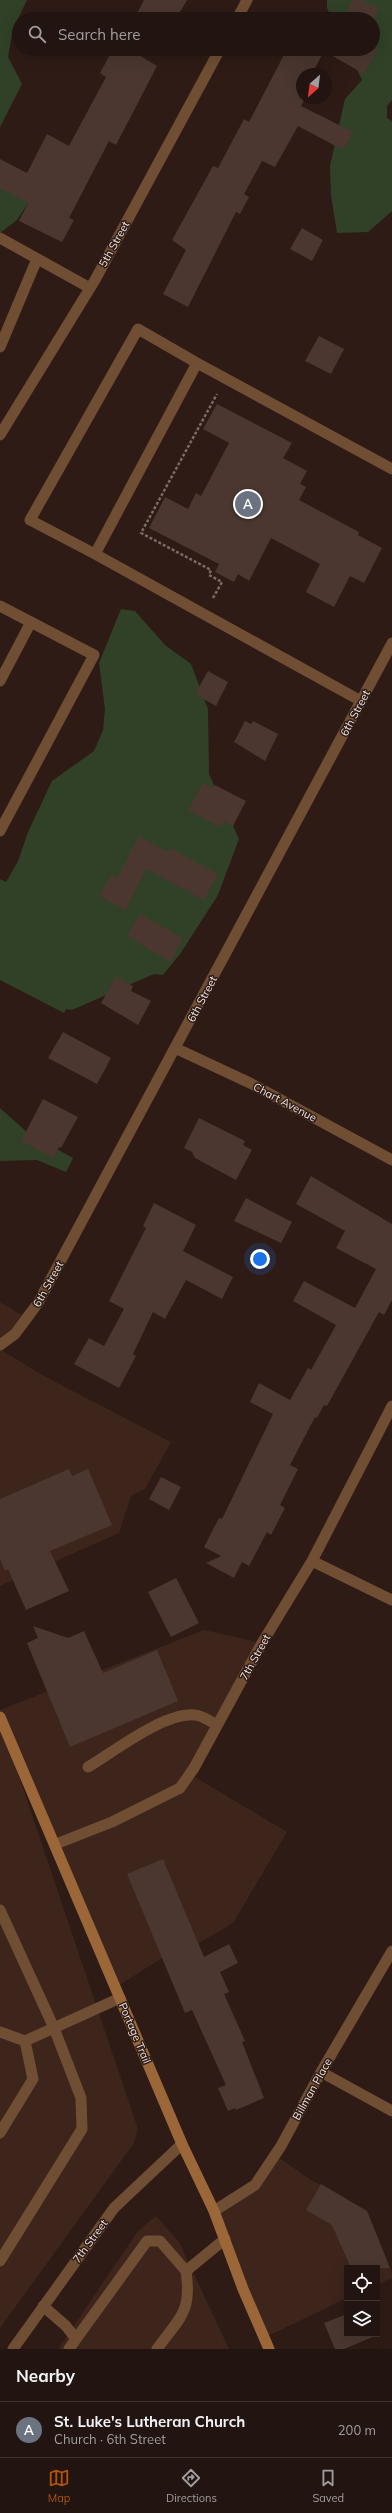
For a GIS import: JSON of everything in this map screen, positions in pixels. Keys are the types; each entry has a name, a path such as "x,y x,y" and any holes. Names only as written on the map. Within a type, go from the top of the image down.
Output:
{"main road":[{"name":"Portage Trail","path":"0,1717 56,1844 182,2144 214,2211 269,2349"}],"street":[{"path":"240,12 247,0"},
{"name":"5th Street","path":"0,435 90,288 216,56"},
{"path":"0,238 90,288"},
{"path":"0,347 37,259"},
{"path":"361,701 95,554 30,520 138,329 197,363 392,469"},
{"path":"95,554 197,363"},
{"path":"0,606 94,655 0,831"},
{"path":"0,681 31,622"},
{"name":"6th Street","path":"0,1345 19,1329 38,1304 392,643"},
{"name":"Chart Avenue","path":"175,1048 250,1083 392,1160"},
{"name":"7th Street","path":"56,1844 112,1822 180,1788 194,1768 262,1643 312,1561 392,1406"},
{"path":"312,1561 392,1600"},
{"path":"88,1767 163,1721 179,1715 197,1714 217,1725"},
{"path":"0,1910 54,2028 81,2098 82,2129 0,2261"},
{"name":"Billman Place","path":"214,2211 255,2185 281,2146 321,2072 392,1951"},
{"path":"0,2032 25,2041 120,1998"},
{"path":"0,2133 33,2079 25,2041"},
{"path":"321,2072 392,2111"},
{"name":"7th Street","path":"13,2349 114,2208 182,2144"},
{"path":"186,2271 225,2239"},
{"path":"69,2349 147,2241 160,2241 186,2271 189,2293 187,2307 157,2349"},
{"path":"43,2306 66,2326 76,2339"}],"path":[{"path":"212,600 222,582 209,575 211,570 141,533 217,394 224,397"}],"shaded area":[{"path":"0,1302 28,1319 0,1345"},
{"path":"0,1349 42,1375 171,1442 145,1489 131,1496 119,1533 0,1586"},
{"path":"204,1630 262,1643 190,1774 287,1832 233,1923 199,1943 162,1958 115,1988 0,1717 0,1710"},
{"path":"0,1720 138,2129 134,2143 0,2328"},
{"path":"275,2155 308,2178 367,2211 392,2273 392,2278 380,2284 380,2265 344,2265 344,2299 264,2338 214,2211 255,2185"},
{"path":"156,2216 179,2242 229,2349 58,2349 138,2231"}],"green space":[{"path":"0,0 27,0 21,12 12,12 12,35 8,57 22,84 0,127"},
{"path":"327,0 392,0 392,100 387,106 387,118 392,121 392,211 368,232 337,233 331,195 330,166 345,99 362,80 350,56 380,56 380,12 329,12"},
{"path":"0,175 34,194 17,220 0,233"},
{"path":"121,609 135,611 165,645 191,664 208,709 209,774 239,839 218,895 180,954 163,975 154,974 72,1010 66,1009 64,1013 0,980 0,879 6,882 18,861 28,832 52,781 94,751 103,730 105,709 99,663"},
{"path":"0,1108 28,1133 73,1158 66,1172 37,1160 0,1161"}],"building":[{"path":"144,0 187,0 180,12 138,12"},
{"path":"353,0 361,0 379,9 377,12 347,12"},
{"path":"109,56 141,56 157,66 116,145 109,141 69,218 74,220 62,242 19,221 28,203 0,188 0,159 27,173 47,134 69,146 106,77 100,73"},
{"path":"283,56 321,56 315,68 296,68 296,104 302,104 301,106 353,132 343,150 298,126 275,167 262,161 244,194 249,197 240,214 236,212 188,307 163,294 186,250 172,240 213,166 218,168 244,119 249,122"},
{"path":"333,56 374,56 364,74"},
{"path":"302,228 323,240 312,261 290,249"},
{"path":"319,336 344,349 331,374 305,361"},
{"path":"217,404 292,443 283,458 307,471 300,484 306,487 299,500 359,532 358,535 382,548 364,583 350,576 334,607 306,592 320,564 271,538 249,581 238,574 234,582 215,572 219,564 149,528 165,497 188,509 196,493 201,496 229,443 203,429"},
{"path":"208,671 228,682 216,706 195,694"},
{"path":"245,721 251,724 253,721 278,734 265,761 234,742"},
{"path":"203,783 214,788 215,785 246,801 233,826 224,821 220,827 188,810"},
{"path":"139,836 168,852 170,848 218,874 204,900 146,869 125,910 99,896 111,875 117,878"},
{"path":"140,914 183,938 170,962 127,936"},
{"path":"116,977 133,986 131,991 151,1001 138,1025 101,1003"},
{"path":"63,1032 111,1058 97,1084 48,1058"},
{"path":"43,1099 78,1117 61,1148 59,1147 53,1158 21,1141"},
{"path":"199,1118 245,1141 243,1145 252,1150 236,1180 195,1158 192,1152 184,1148"},
{"path":"311,1176 392,1224 392,1300 384,1315 379,1312 327,1406 324,1405 317,1418 315,1417 290,1465 298,1469 280,1505 285,1508 271,1535 267,1532 249,1566 242,1562 234,1578 206,1563 221,1556 204,1547 219,1518 222,1519 273,1414 250,1402 259,1383 290,1400 308,1368 311,1370 336,1325 293,1301 304,1281 355,1308 376,1269 336,1248 345,1231 296,1204"},
{"path":"246,1198 292,1222 281,1243 234,1221"},
{"path":"154,1203 196,1225 183,1251 233,1277 222,1299 186,1280 165,1319 153,1312 133,1354 136,1356 119,1388 74,1364 89,1338 104,1346 124,1309 109,1301 146,1228 143,1226"},
{"path":"69,1469 72,1476 88,1469 112,1525 50,1551 69,1591 26,1610 8,1569 5,1571 0,1559 0,1499"},
{"path":"161,1477 181,1487 169,1510 149,1499"},
{"path":"176,1578 199,1623 171,1637 148,1592"},
{"path":"33,1626 68,1638 84,1631 103,1673 157,1650 178,1701 70,1747 27,1643 38,1638"},
{"path":"163,1859 204,1957 229,1944 238,1963 220,1972 229,1992 224,1994 245,2041 242,2042 264,2098 236,2110 235,2108 228,2111 218,2088 226,2085 192,2010 185,2013 127,1874"},
{"path":"321,2184 367,2211 390,2268 380,2268 380,2265 350,2265 332,2225 306,2210"},
{"path":"344,2315 344,2337 373,2337 344,2349 335,2349 324,2323"}],"place":[{"name":"St. Luke's Lutheran Church","path":"248,504"}]}
